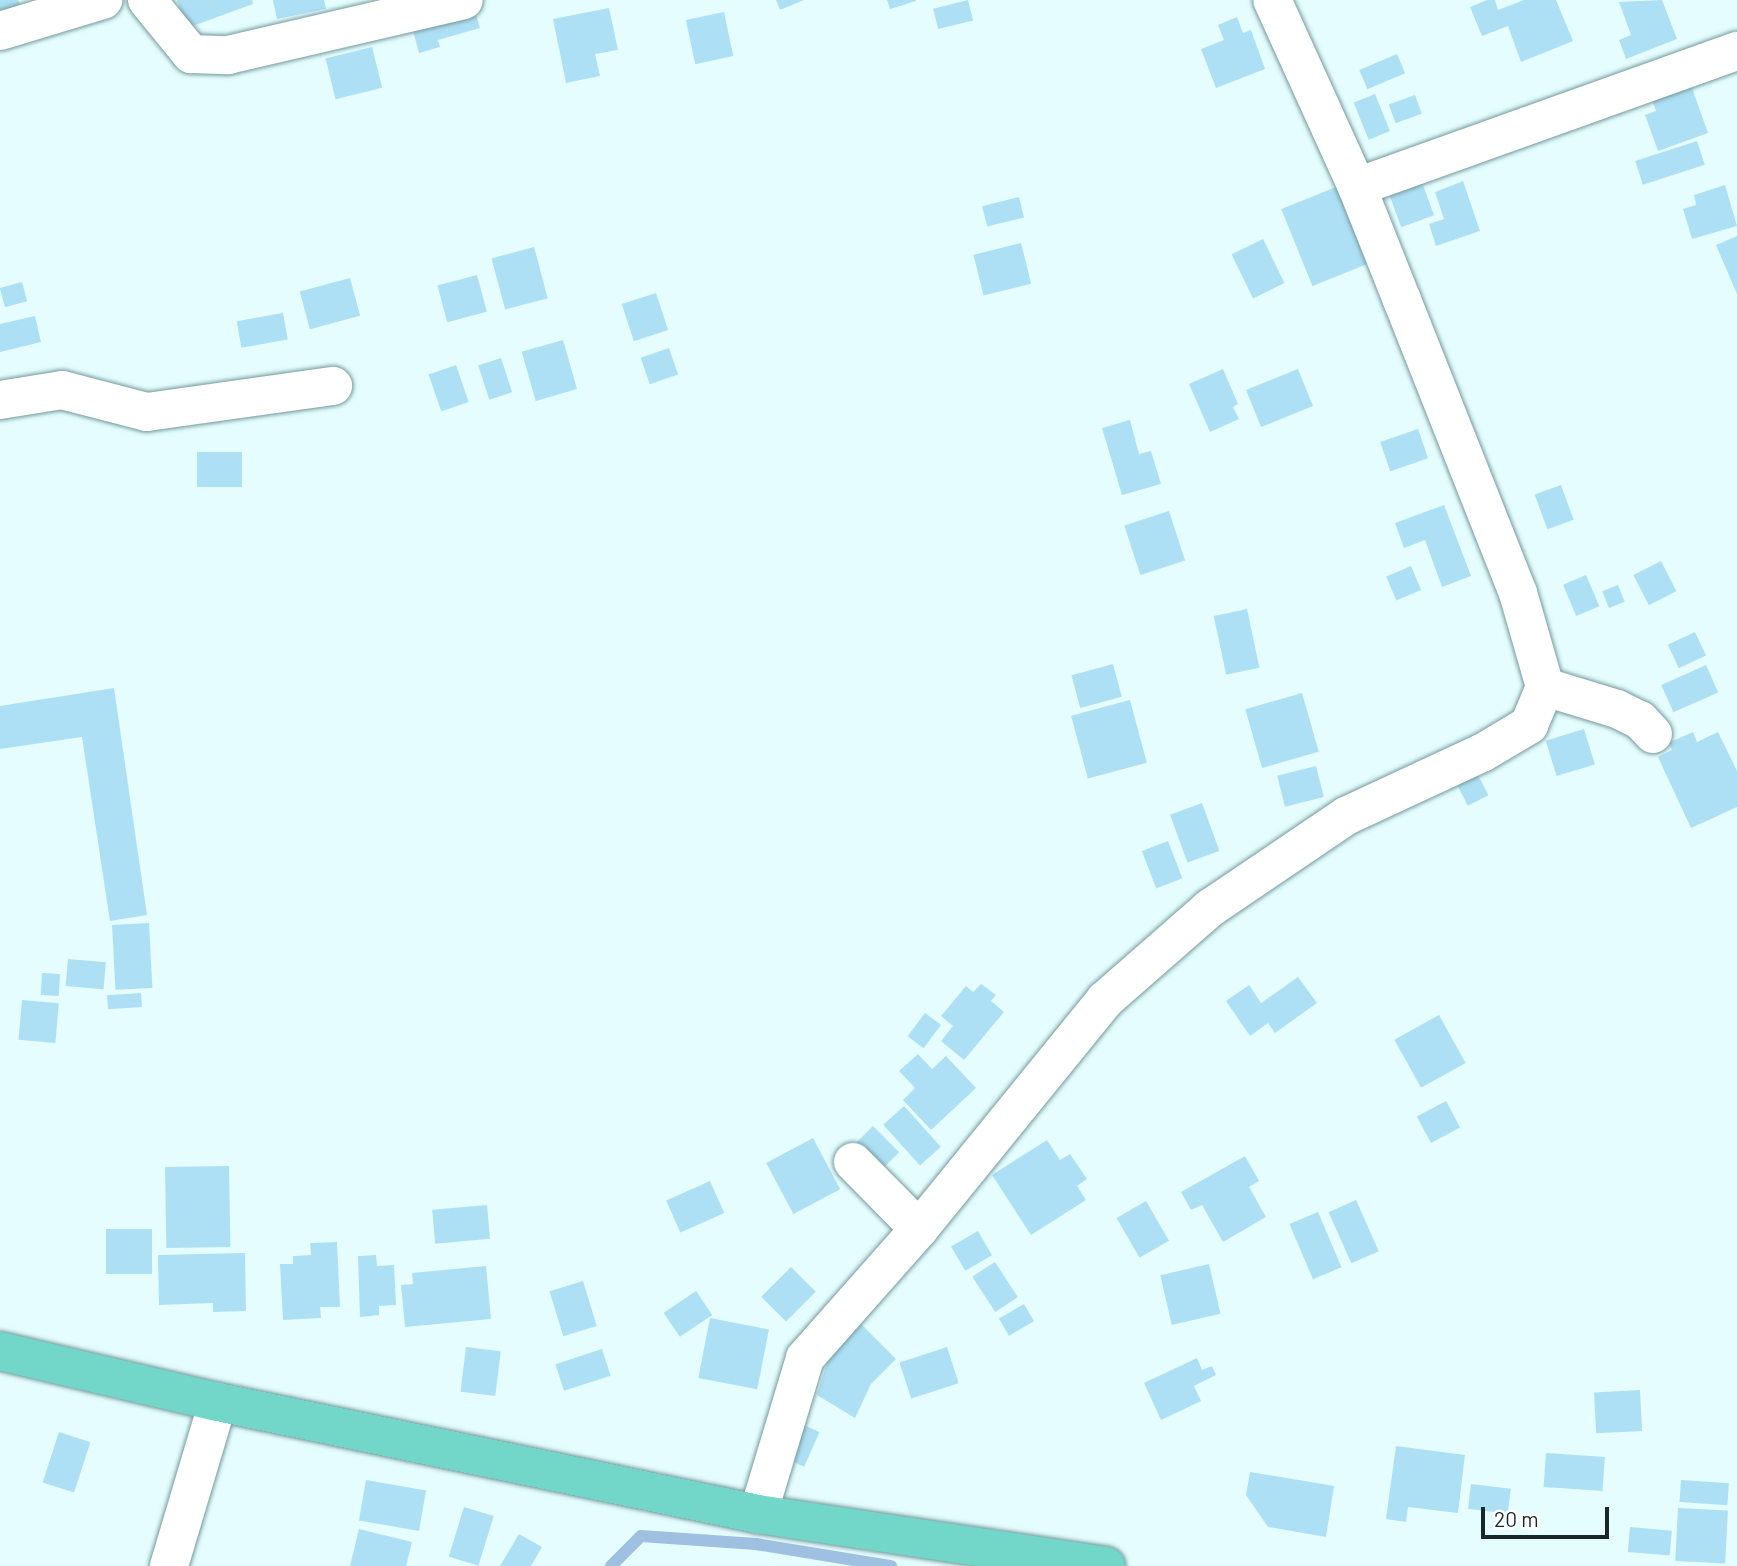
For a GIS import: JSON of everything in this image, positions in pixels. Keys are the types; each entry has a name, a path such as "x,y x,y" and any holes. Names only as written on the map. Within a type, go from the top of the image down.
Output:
{"main road":[{"path":"1,1343 218,1402 758,1514 1105,1566"}],"street":[{"path":"0,31 103,0"},
{"path":"147,0 191,54 228,55 464,0"},
{"path":"758,1514 805,1357 919,1228 1105,1000 1200,917 1346,816 1482,754 1529,725 1545,687 1518,593 1357,187 1272,0"},
{"path":"1357,187 1737,51"},
{"path":"0,400 62,390 147,412 333,386"},
{"path":"1545,687 1617,709 1640,720 1653,734"},
{"path":"853,1161 919,1228"},
{"path":"169,1566 218,1402"}],"building":[{"path":"0,0 18,0 20,4 0,15"},
{"path":"177,0 252,0 253,4 187,28"},
{"path":"273,0 324,0 326,9 277,19"},
{"path":"776,0 804,0 780,10"},
{"path":"887,0 916,0 916,1 890,9"},
{"path":"968,0 973,20 938,29 933,9"},
{"path":"1487,0 1495,0 1498,10 1524,0 1556,0 1573,41 1521,62 1508,26 1482,36 1470,7"},
{"path":"1662,0 1677,39 1626,59 1619,40 1631,35 1619,2"},
{"path":"609,8 618,50 595,54 600,76 566,83 553,19"},
{"path":"475,11 480,28 438,40 440,47 419,53 411,23"},
{"path":"724,12 733,56 695,64 686,20"},
{"path":"1237,17 1243,33 1251,30 1265,69 1216,88 1201,49 1224,40 1218,25"},
{"path":"372,47 382,88 336,99 325,59"},
{"path":"1397,54 1405,73 1367,89 1359,70"},
{"path":"1688,77 1708,133 1658,151 1645,115 1656,111 1649,91"},
{"path":"1375,94 1390,131 1369,140 1354,103"},
{"path":"1415,95 1422,114 1396,123 1389,105"},
{"path":"1697,141 1705,165 1643,185 1635,161"},
{"path":"1419,174 1434,215 1401,227 1386,186"},
{"path":"1463,181 1480,231 1436,246 1429,224 1444,219 1435,192"},
{"path":"1725,185 1737,226 1692,239 1683,209 1696,205 1694,195"},
{"path":"1336,187 1367,264 1312,286 1281,209"},
{"path":"1019,197 1024,217 987,227 982,206"},
{"path":"1737,236 1737,294 1716,245"},
{"path":"1263,239 1284,283 1253,298 1232,254"},
{"path":"1021,243 1031,284 984,296 973,255"},
{"path":"534,247 548,298 505,310 491,258"},
{"path":"477,275 487,312 447,322 437,286"},
{"path":"350,278 360,316 310,329 300,291"},
{"path":"22,282 27,301 5,307 0,288"},
{"path":"656,293 668,330 634,341 622,304"},
{"path":"283,313 288,340 241,348 237,321"},
{"path":"35,316 41,342 0,352 0,324"},
{"path":"563,340 577,389 536,401 522,352"},
{"path":"669,348 678,374 650,384 641,358"},
{"path":"501,358 512,392 489,400 478,365"},
{"path":"456,365 469,402 441,411 429,374"},
{"path":"1223,369 1238,404 1233,407 1239,419 1210,432 1189,384"},
{"path":"1298,369 1313,406 1261,427 1246,390"},
{"path":"1130,420 1139,454 1151,451 1161,484 1122,495 1102,428"},
{"path":"1418,429 1428,458 1390,471 1380,442"},
{"path":"197,452 242,452 242,487 197,487"},
{"path":"1561,485 1574,520 1547,529 1535,495"},
{"path":"1444,505 1471,576 1442,587 1425,540 1404,548 1395,523"},
{"path":"1169,511 1185,560 1140,575 1124,526"},
{"path":"1661,561 1676,591 1649,605 1633,575"},
{"path":"1411,566 1421,590 1396,600 1386,577"},
{"path":"1586,575 1599,606 1576,616 1563,585"},
{"path":"1618,585 1625,602 1609,608 1602,591"},
{"path":"1247,609 1259,668 1226,675 1214,616"},
{"path":"1695,632 1706,656 1679,668 1668,645"},
{"path":"1113,664 1122,697 1080,708 1071,675"},
{"path":"1706,665 1718,692 1673,712 1661,685"},
{"path":"114,688 147,915 110,921 82,737 0,749 0,706"},
{"path":"1302,693 1319,752 1262,768 1245,709"},
{"path":"1130,700 1147,763 1088,779 1071,716"},
{"path":"1584,729 1595,764 1557,776 1546,741"},
{"path":"1693,732 1697,742 1718,732 1737,771 1737,807 1691,828 1658,757 1672,750 1668,743"},
{"path":"1316,766 1324,797 1285,807 1277,776"},
{"path":"1477,773 1488,795 1468,806 1457,783"},
{"path":"1202,803 1219,851 1187,863 1170,815"},
{"path":"1168,841 1182,878 1156,888 1142,851"},
{"path":"149,923 152,988 115,990 112,925"},
{"path":"68,959 106,962 104,989 66,986"},
{"path":"42,973 60,974 59,996 41,995"},
{"path":"1298,977 1317,1003 1275,1033 1268,1023 1250,1036 1226,1001 1249,985 1261,1003"},
{"path":"981,984 996,995 991,1001 1004,1012 964,1060 941,1041 953,1026 941,1016 966,986 973,992"},
{"path":"141,993 142,1007 108,1009 107,995"},
{"path":"22,1000 59,1003 55,1043 19,1040"},
{"path":"925,1013 941,1025 924,1048 908,1036"},
{"path":"1439,1015 1466,1063 1421,1088 1394,1040"},
{"path":"918,1054 932,1069 946,1056 976,1088 931,1130 903,1100 915,1088 899,1071"},
{"path":"1446,1101 1460,1127 1431,1143 1417,1116"},
{"path":"904,1106 941,1147 920,1166 883,1125"},
{"path":"873,1126 899,1152 877,1174 851,1148"},
{"path":"813,1138 840,1189 793,1214 766,1163"},
{"path":"1047,1140 1060,1160 1070,1154 1087,1179 1077,1186 1086,1200 1031,1235 992,1175"},
{"path":"1245,1156 1259,1181 1249,1187 1266,1217 1223,1242 1202,1205 1191,1210 1181,1192"},
{"path":"229,1166 230,1247 166,1248 165,1167"},
{"path":"710,1181 724,1213 680,1232 666,1201"},
{"path":"1356,1200 1379,1251 1351,1263 1329,1212"},
{"path":"1146,1201 1169,1241 1140,1258 1117,1218"},
{"path":"487,1205 490,1239 435,1244 432,1210"},
{"path":"1318,1212 1341,1267 1313,1279 1289,1224"},
{"path":"106,1229 152,1229 152,1274 106,1274"},
{"path":"978,1231 992,1255 965,1271 951,1246"},
{"path":"337,1242 340,1307 320,1307 321,1318 283,1320 280,1264 293,1264 293,1256 311,1255 310,1243"},
{"path":"245,1253 246,1311 213,1312 213,1303 159,1305 158,1255"},
{"path":"376,1255 377,1266 394,1265 396,1305 379,1306 379,1315 360,1317 358,1256"},
{"path":"995,1262 1018,1297 995,1312 972,1277"},
{"path":"1209,1264 1220,1314 1172,1325 1160,1275"},
{"path":"486,1266 491,1319 405,1327 401,1285 413,1284 412,1273"},
{"path":"791,1267 816,1292 786,1321 761,1297"},
{"path":"583,1281 597,1326 563,1336 550,1291"},
{"path":"696,1291 712,1315 680,1337 664,1313"},
{"path":"1024,1304 1034,1321 1009,1336 999,1318"},
{"path":"710,1318 769,1329 757,1389 698,1378"},
{"path":"861,1324 896,1359 871,1384 855,1418 817,1395 828,1360"},
{"path":"466,1347 501,1351 495,1396 461,1392"},
{"path":"947,1347 959,1383 911,1399 899,1362"},
{"path":"602,1349 611,1376 564,1391 555,1364"},
{"path":"1197,1358 1202,1370 1212,1366 1216,1375 1194,1386 1201,1401 1161,1420 1144,1383"},
{"path":"1640,1390 1642,1431 1596,1433 1594,1392"},
{"path":"804,1425 820,1432 804,1467 789,1460"},
{"path":"59,1432 90,1442 74,1493 43,1482"},
{"path":"1396,1446 1465,1455 1458,1513 1408,1507 1406,1522 1386,1519"},
{"path":"1546,1453 1605,1457 1602,1491 1544,1487"},
{"path":"1250,1472 1334,1486 1326,1537 1268,1527 1246,1495"},
{"path":"366,1480 426,1491 419,1531 359,1520"},
{"path":"1681,1480 1729,1483 1727,1505 1679,1502"},
{"path":"1471,1484 1511,1489 1508,1514 1468,1509"},
{"path":"464,1507 494,1516 478,1566 449,1557"},
{"path":"1678,1508 1728,1511 1725,1564 1675,1561"},
{"path":"1630,1527 1672,1531 1670,1556 1628,1552"},
{"path":"359,1529 412,1542 406,1566 350,1566"},
{"path":"519,1534 542,1547 531,1566 500,1566"}],"waterway":[{"path":"611,1566 641,1536 756,1544 891,1566"}]}
